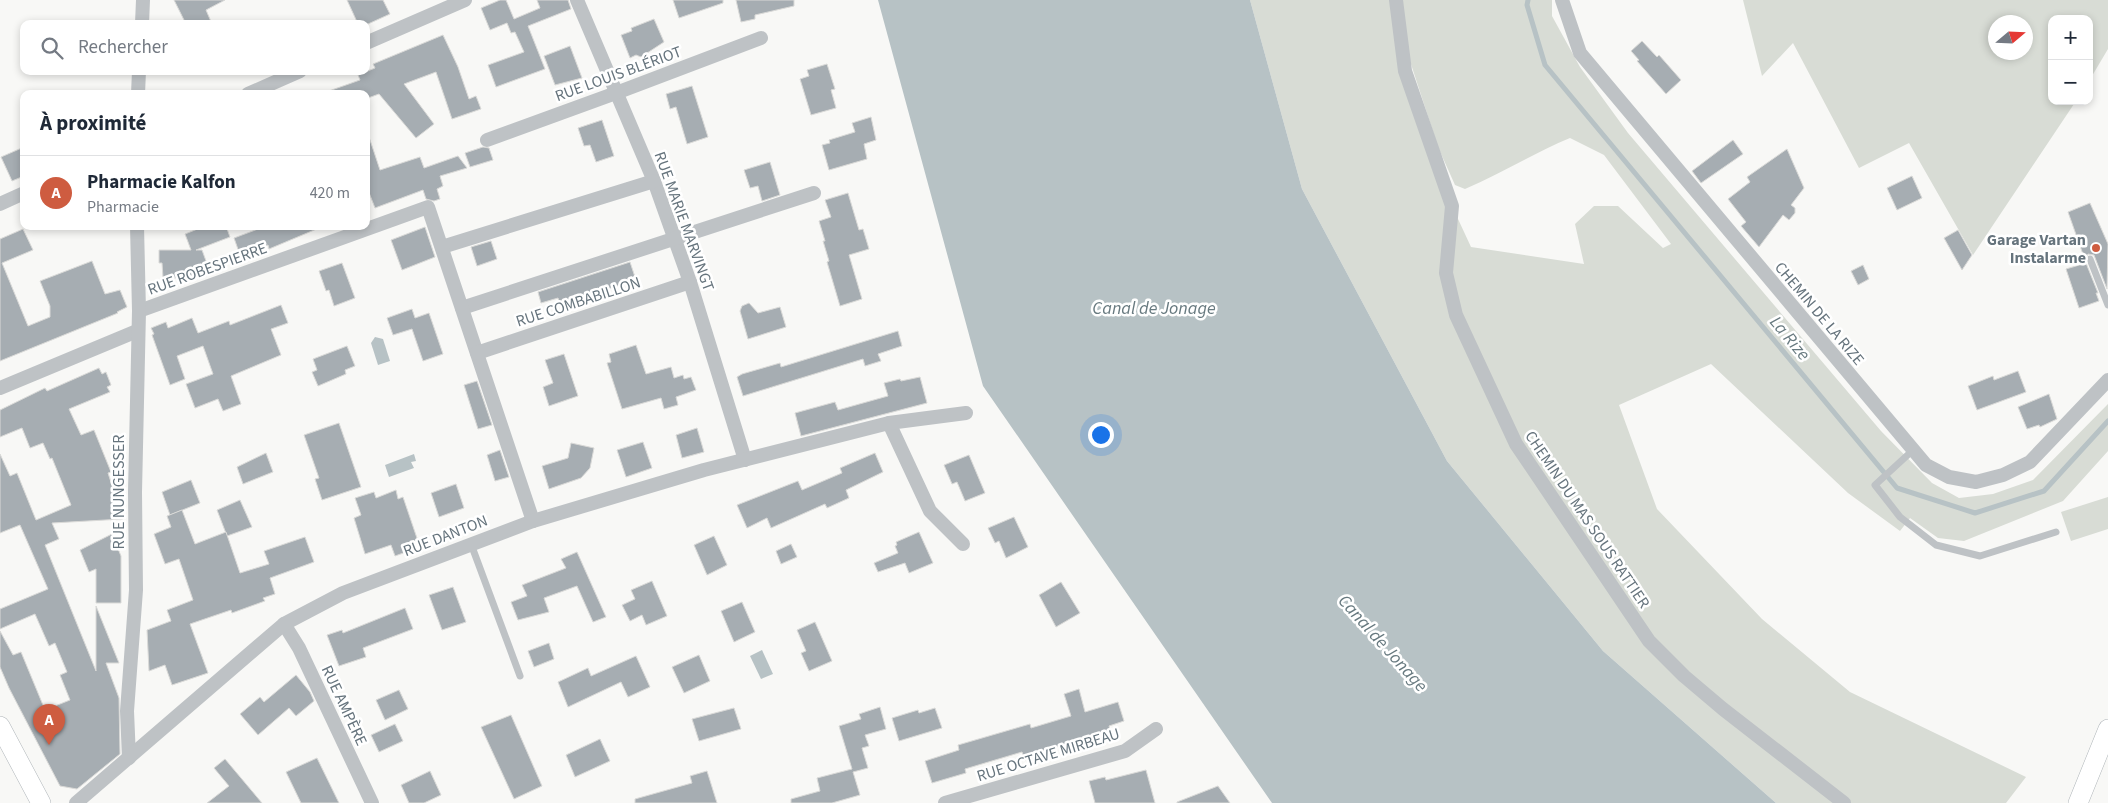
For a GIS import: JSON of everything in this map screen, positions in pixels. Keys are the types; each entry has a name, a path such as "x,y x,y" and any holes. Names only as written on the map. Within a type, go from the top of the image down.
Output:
{"main road":[{"path":"0,726 39,802"},
{"path":"2078,803 2108,729"}],"street":[{"path":"142,20 143,0"},
{"path":"370,41 465,0"},
{"name":"RUE MARIE MARVINGT","path":"577,0 654,181 690,282 745,460"},
{"name":"CHEMIN DU MAS SOUS RATTIER","path":"1396,0 1405,71 1452,206 1446,273 1456,314 1516,444 1649,641 1684,676 1844,803"},
{"name":"CHEMIN DE LA RIZE","path":"1562,0 1580,53 1912,450 1926,464 1949,477 1976,482 2003,475 2030,462 2108,380"},
{"name":"RUE LOUIS BLÉRIOT","path":"487,140 616,94 761,38"},
{"path":"138,90 140,75"},
{"path":"257,90 291,75"},
{"path":"533,521 442,247 654,181"},
{"path":"462,308 675,240 814,193"},
{"path":"0,204 20,195"},
{"name":"RUE ROBESPIERRE","path":"370,227 428,206 442,247"},
{"name":"RUE NUNGESSER","path":"129,758 127,711 136,590 135,492 137,331 139,311 138,230"},
{"name":"RUE ROBESPIERRE","path":"139,311 362,230"},
{"name":"RUE COMBABILLON","path":"478,353 690,282"},
{"path":"0,388 137,331"},
{"name":"RUE DANTON","path":"76,803 284,624 343,593 533,521 745,460 889,423 966,413"},
{"path":"889,423 930,511 963,544"},
{"name":"RUE AMPÈRE","path":"284,624 299,648 372,803"},
{"name":"RUE OCTAVE MIRBEAU","path":"944,803 1125,751 1156,729"}],"lane":[{"path":"2090,260 2108,305"},
{"path":"1912,450 1875,485 1900,517 1936,545 1980,556 2056,532"},
{"path":"471,544 520,676"}],"shaded area":[{"path":"1250,0 1396,0 1405,71 1452,206 1471,247 1584,264 1575,224 1594,206 1618,206 1663,248 1671,244 1604,155 1570,138 1465,189 1455,185 1438,147 1410,61 1402,0 1552,0 1552,16 1580,67 1628,133 1881,431 1932,483 1959,498 1993,494 2033,480 2108,404 2108,451 2063,501 1964,541 1938,538 1910,518 1900,531 1848,493 1711,364 1619,405 1657,509 1762,619 1850,692 2026,777 2006,803 1776,803 1603,651 1447,461 1302,189"},
{"path":"1743,0 2108,0 2108,49 2093,74 2093,15 2048,15 2048,105 2073,105 1973,255 1909,143 1859,168 1793,43 1762,76"},
{"path":"2108,497 2108,529 2071,541 2061,512"}],"water":[{"name":"Canal de Jonage","path":"878,0 1250,0 1302,189 1447,461 1603,651 1776,803 1272,803 983,386"},
{"path":"375,337 383,339 390,361 378,365 371,343"},
{"path":"414,454 416,461 411,462 414,468 389,477 385,465"},
{"path":"762,650 773,674 761,679 750,656"}],"building":[{"path":"174,0 225,0 206,10 210,20 184,20"},
{"path":"347,0 383,0 390,14 370,23 370,20 356,20"},
{"path":"500,0 506,0 514,19 540,8 537,0 568,0 571,9 528,26 545,69 496,87 488,65 524,52 515,32 511,33 507,23 490,30 481,8"},
{"path":"673,0 723,0 723,3 679,18"},
{"path":"736,0 794,0 794,6 755,15 755,19 741,22"},
{"path":"654,19 664,42 641,57 636,55 630,58 621,35 632,31 631,28"},
{"path":"443,35 458,67 469,99 476,96 481,109 452,119 436,72 404,84 434,124 416,138 379,94 370,97 370,90 332,90 360,80 358,75 370,75 370,70 375,68 373,64"},
{"path":"1642,41 1657,57 1659,55 1681,80 1666,94 1637,61 1639,60 1631,51"},
{"path":"570,46 582,78 555,85 544,56"},
{"path":"827,64 835,89 831,90 836,108 811,115 800,79 809,76 807,70"},
{"path":"692,86 708,137 687,144 676,107 670,109 666,94"},
{"path":"871,117 876,140 864,144 867,159 829,170 822,145 830,143 829,140 855,132 852,123"},
{"path":"602,120 614,156 596,162 590,145 584,146 578,128"},
{"path":"370,140 380,170 420,157 424,168 458,156 467,168 440,176 443,186 437,189 440,199 434,201 426,199 423,190 375,208 370,195"},
{"path":"1733,140 1743,154 1701,183 1692,171"},
{"path":"483,147 489,148 493,160 470,167 465,153"},
{"path":"20,149 20,178 12,181 1,157"},
{"path":"1787,149 1804,188 1791,205 1795,208 1795,213 1789,220 1783,215 1759,247 1741,226 1746,222 1728,199 1750,182 1747,177"},
{"path":"770,162 780,195 762,201 758,186 750,188 744,170"},
{"path":"1912,176 1922,198 1897,210 1887,188"},
{"path":"848,193 859,230 863,229 869,249 849,255 862,299 840,306 827,262 829,261 819,221 831,217 825,200"},
{"path":"2090,203 2108,244 2107,289 2094,255 2088,254 2085,260 2068,212"},
{"path":"425,227 435,257 402,270 391,240"},
{"path":"23,230 33,250 2,263 28,326 50,317 50,306 40,281 92,261 105,294 120,290 127,307 118,313 0,361 0,239"},
{"path":"195,230 227,230 230,237 196,250 202,250 209,269 184,278 163,278 162,263 159,263 159,250 191,250 185,234"},
{"path":"255,230 314,230 269,249 268,245 240,255 234,238"},
{"path":"1958,230 1972,255 1962,270 1944,238"},
{"path":"491,241 497,259 477,266 471,247"},
{"path":"630,262 636,280 560,304 558,298 541,303 538,292"},
{"path":"342,263 355,298 334,306 329,290 326,291 319,271"},
{"path":"2086,263 2098,293 2096,293 2099,301 2079,308 2066,269"},
{"path":"1863,265 1869,279 1858,285 1851,271"},
{"path":"749,303 758,313 780,307 786,327 748,339 740,311 742,306"},
{"path":"281,305 288,323 271,329 281,355 231,376 241,404 223,411 218,399 195,408 186,384 213,374 203,346 177,356 185,379 170,385 151,328 166,322 168,328 192,318 198,333 229,321 230,325"},
{"path":"412,309 415,318 429,313 443,354 423,361 412,329 393,335 387,318"},
{"path":"898,331 902,346 878,354 881,361 865,366 863,359 743,396 737,377 742,374 780,363 781,367"},
{"path":"636,345 646,374 671,367 674,378 683,375 684,379 691,377 696,390 676,397 678,405 664,409 661,398 622,409 607,363 611,362 609,354"},
{"path":"347,346 355,366 345,370 346,374 318,386 312,372 317,370 313,359"},
{"path":"564,354 578,396 549,406 543,387 553,383 545,360"},
{"path":"99,368 102,374 106,372 111,385 107,387 110,392 69,409 81,435 94,430 111,472 108,473 123,519 52,523 59,539 45,545 96,671 96,606 119,663 106,663 119,698 120,754 77,789 60,786 0,667 0,631 13,655 21,652 45,710 70,700 60,675 67,672 55,643 49,646 35,614 0,629 0,609 48,589 20,525 0,533 0,454 10,476 17,473 36,520 71,505 52,458 50,459 43,443 30,448 22,428 0,437 0,410 45,388 47,391"},
{"path":"2018,371 2026,392 1977,410 1968,386 1993,376 1994,380"},
{"path":"920,377 927,403 801,436 795,413 835,402 838,410 888,396 884,383"},
{"path":"477,381 492,425 478,429 464,385"},
{"path":"2049,394 2057,419 2040,427 2039,425 2027,429 2018,407"},
{"path":"339,423 361,487 322,500 315,479 319,478 304,435"},
{"path":"697,428 704,452 682,458 676,435"},
{"path":"643,442 652,468 626,477 617,450"},
{"path":"571,443 594,448 590,468 581,478 549,489 542,466 568,458"},
{"path":"500,450 509,477 495,481 487,455"},
{"path":"266,453 273,472 243,484 237,467"},
{"path":"875,453 883,472 846,490 849,498 827,508 825,504 771,528 767,518 747,528 737,505 798,481 802,490 842,473 840,468"},
{"path":"969,455 985,493 965,501 957,482 952,484 944,465"},
{"path":"191,480 200,503 170,515 162,492"},
{"path":"456,484 464,508 439,517 431,493"},
{"path":"396,490 398,499 403,497 420,547 395,556 391,545 365,554 354,518 361,515 355,498 374,492 376,498"},
{"path":"240,500 252,527 227,536 217,510"},
{"path":"182,510 195,544 226,532 240,573 269,564 264,551 305,537 314,562 270,578 275,594 263,598 265,601 232,613 231,610 190,624 208,673 172,685 165,665 149,671 147,630 171,621 167,610 193,600 179,559 165,564 154,534 171,527 167,516"},
{"path":"1014,517 1028,547 1006,558 999,541 995,543 988,528"},
{"path":"919,532 933,563 909,573 905,563 878,572 874,563 898,553 895,546 897,545 896,542"},
{"path":"112,534 121,556 121,603 96,603 96,569 89,572 80,550"},
{"path":"714,536 727,565 707,575 694,545"},
{"path":"791,544 797,557 781,564 776,551"},
{"path":"577,552 606,617 593,622 577,586 544,598 549,612 518,620 511,602 527,596 522,585 566,568 561,559"},
{"path":"652,581 667,616 646,625 642,615 630,621 622,605 635,599 631,590"},
{"path":"1061,582 1080,613 1056,627 1039,595"},
{"path":"453,587 466,622 442,630 429,595"},
{"path":"742,602 755,632 734,642 721,611"},
{"path":"405,608 413,629 363,648 366,657 339,666 327,635 342,630 343,633"},
{"path":"815,622 832,661 809,671 801,653 806,651 797,630"},
{"path":"549,643 554,659 534,667 528,651"},
{"path":"699,655 710,681 684,693 672,667"},
{"path":"636,656 650,687 628,697 621,682 568,707 558,682 588,668 591,676"},
{"path":"296,675 310,692 314,701 296,716 289,708 258,735 240,714 260,697 264,702"},
{"path":"1079,689 1085,712 1118,702 1124,721 1109,726 1110,730 1044,751 1035,757 1025,760 1022,752 965,769 966,773 932,783 925,761 959,750 958,745 1030,724 1031,728 1071,716 1064,694"},
{"path":"399,690 408,709 385,720 376,700"},
{"path":"880,707 886,729 865,735 869,746 862,748 868,768 853,772 860,795 832,803 791,803 791,799 820,791 817,778 852,769 839,726 861,719 859,714"},
{"path":"734,708 741,729 699,741 692,719"},
{"path":"935,708 942,728 899,741 892,718 918,710 919,713"},
{"path":"511,715 542,786 514,799 481,727"},
{"path":"395,724 403,741 379,752 371,735"},
{"path":"600,739 610,761 575,777 566,755"},
{"path":"317,758 339,803 301,803 286,772"},
{"path":"225,759 262,803 207,803 229,786 214,768"},
{"path":"1146,770 1155,803 1095,803 1089,781 1105,777 1106,780"},
{"path":"430,771 441,795 424,803 409,803 401,785"},
{"path":"707,771 717,803 635,803 635,799 692,783 690,776"},
{"path":"1218,786 1230,803 1177,803 1177,802"}],"waterway":[{"name":"La Rize","path":"1528,0 1527,5 1545,65 1897,488 1975,513 2044,491 2108,421"}],"place":[{"name":"Garage Vartan Instalarme","path":"2096,248"},
{"name":"Pharmacie Kalfon","path":"49,745"}]}
